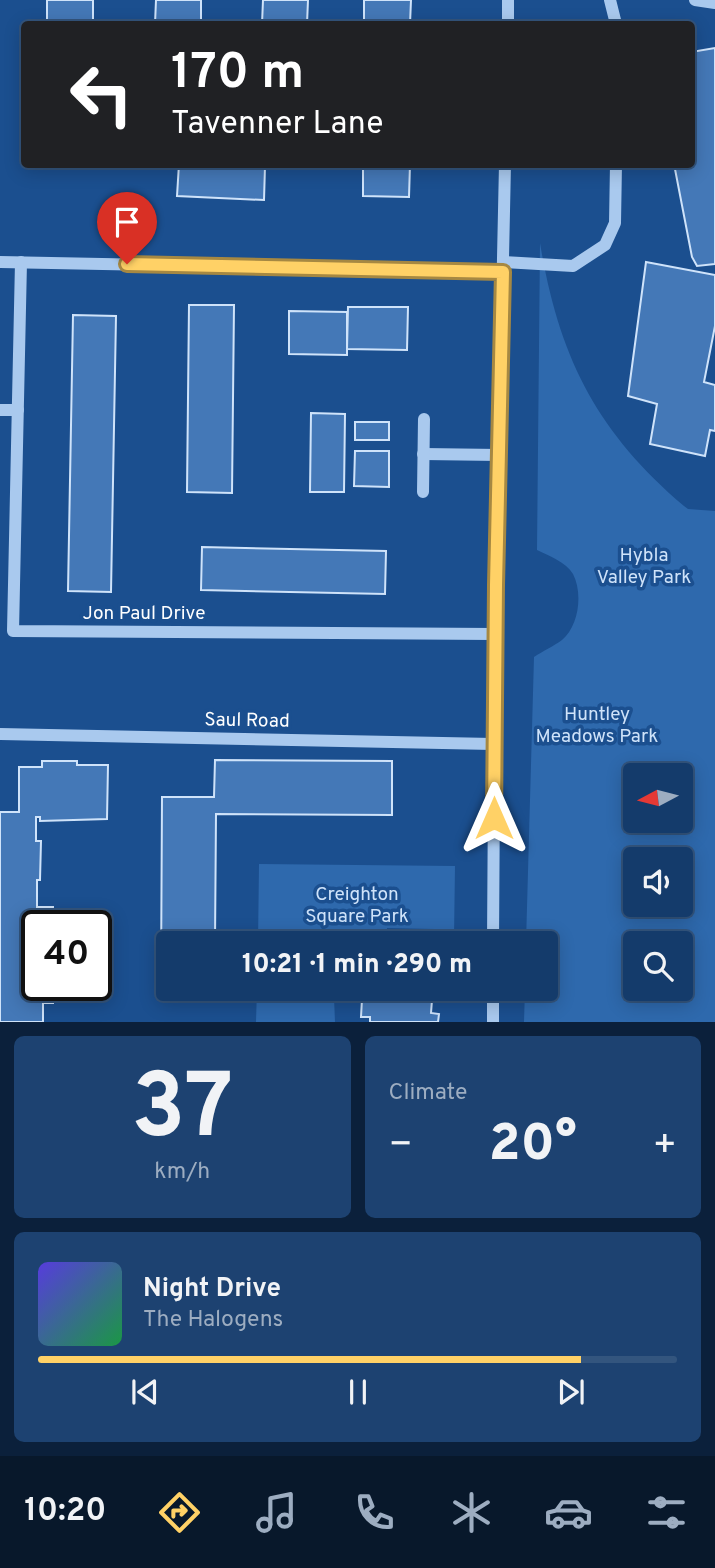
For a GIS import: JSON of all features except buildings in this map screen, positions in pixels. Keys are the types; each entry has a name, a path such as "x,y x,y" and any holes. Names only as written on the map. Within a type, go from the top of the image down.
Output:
{"street":[{"path":"508,0 508,21"},
{"path":"610,0 615,21"},
{"path":"695,0 715,3"},
{"path":"494,931 495,634 505,168"},
{"path":"0,262 573,266 605,245 615,223 616,168"},
{"name":"Jon Paul Drive","path":"22,262 13,631 495,634"},
{"path":"0,410 18,410"},
{"path":"423,492 424,419"},
{"path":"423,454 499,455"},
{"name":"Saul Road","path":"0,734 494,744"},
{"path":"493,1022 494,1001"}],"green space":[{"path":"540,243 558,322 586,389 605,420 653,478 684,506 688,509 715,511 715,1022 524,1022 525,1001 558,1001 558,931 526,931 534,657 568,634 578,609 578,590 573,574 557,560 537,550"},
{"name":"Creighton Square Park","path":"259,864 455,866 454,931 387,928 387,931 258,931"},
{"path":"257,1001 334,1001 335,1022 256,1022"}],"route":[{"path":"127,264 503,272 494,818"}],"park label":[{"name":"Hybla Valley Park","path":"644,565"},
{"name":"Huntley Meadows Park","path":"597,724"}]}
